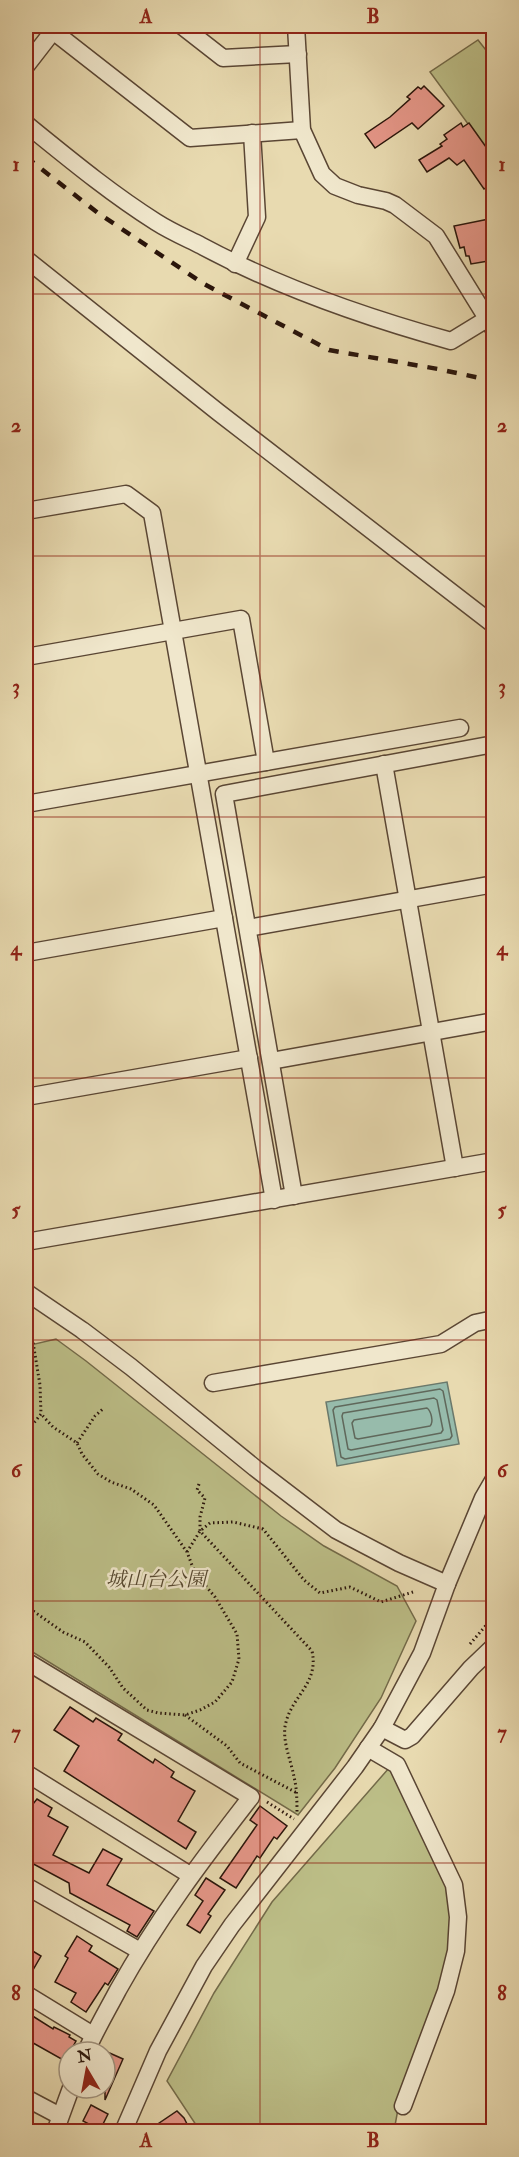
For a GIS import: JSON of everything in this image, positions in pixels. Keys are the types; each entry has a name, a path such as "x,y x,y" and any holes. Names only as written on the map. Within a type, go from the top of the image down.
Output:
{"street":[{"path":"182,26 223,58 298,54"},
{"path":"26,124 85,171 157,222 236,264 305,294 378,321 451,341 490,324 436,236 395,205 335,186 322,174 302,130 297,26"},
{"path":"26,66 55,28 190,138 302,130"},
{"path":"236,264 257,217 252,133"},
{"path":"26,259 218,412 494,625"},
{"path":"26,512 126,494 152,513 274,1200"},
{"path":"26,657 241,619 266,762"},
{"path":"26,804 460,728"},
{"path":"294,1196 224,794 494,744"},
{"path":"384,764 455,1168"},
{"path":"248,928 494,884"},
{"path":"26,953 224,918"},
{"path":"271,1061 494,1021"},
{"path":"26,1097 249,1058"},
{"path":"26,1242 494,1161"},
{"path":"27,1295 131,1367 255,1468 336,1530 399,1563 447,1584"},
{"path":"213,1383 441,1344 475,1323 494,1319"},
{"path":"123,2132 158,2051 204,1966 232,1925 382,1728 422,1653 447,1584 483,1498 494,1479"},
{"path":"382,1728 405,1740 412,1736 471,1668 494,1646"},
{"path":"27,1665 251,1797 190,1875 140,1951 91,2040"},
{"path":"368,1748 398,1765 454,1885 458,1917 456,1952 446,1990 403,2106"},
{"path":"26,1773 190,1875"},
{"path":"26,1886 140,1951"},
{"path":"26,1994 93,2035"},
{"path":"26,2098 57,2124 66,2100"}],"path":[{"path":"26,1433 41,1414 40,1385 31,1329"},
{"path":"77,1443 95,1416 104,1408"},
{"path":"26,1606 63,1632 85,1642 109,1667 123,1688 147,1710 158,1713 185,1715 215,1702 232,1682 240,1659 237,1634 195,1573 187,1551 154,1505 131,1489 111,1482 98,1474 82,1454 77,1443 53,1427 41,1414"},
{"path":"198,1484 197,1490 205,1498 200,1517 200,1531 312,1651 314,1661 313,1672 289,1714 284,1734 297,1793 298,1821 261,1798 251,1797"},
{"path":"187,1551 200,1531 210,1523 233,1522 263,1529 304,1580 320,1593 350,1587 381,1602 413,1592"},
{"path":"185,1715 227,1746 240,1763 297,1793"}],"green space":[{"path":"478,40 493,59 493,158 430,72"},
{"name":"城山台公園","path":"56,1339 281,1516 324,1546 397,1586 416,1621 381,1698 335,1768 298,1815 26,1648 26,1346"},
{"path":"389,1768 451,1888 451,1960 398,2109 394,2131 200,2131 167,2081 214,1993 272,1902"}],"water":[{"path":"447,1382 459,1444 337,1466 326,1402"}],"building":[{"path":"424,86 444,106 418,129 412,123 375,148 365,134 390,117 410,99 407,97 418,87 421,89"},
{"path":"461,123 463,127 469,123 486,147 488,146 494,154 494,182 484,189 464,160 457,165 449,158 427,172 419,160 442,146 440,144 447,139 444,135"},
{"path":"494,218 494,260 471,264 464,247 460,248 454,226"},
{"path":"70,1707 93,1722 96,1718 122,1734 118,1740 153,1763 155,1759 174,1772 171,1777 195,1791 178,1821 196,1832 186,1849 64,1771 79,1746 54,1730"},
{"path":"26,1799 33,1804 37,1799 52,1808 48,1816 68,1827 53,1855 89,1873 103,1849 122,1859 107,1885 154,1911 137,1937 127,1931 130,1925 70,1893 69,1883 26,1860"},
{"path":"260,1806 287,1826 277,1839 274,1837 260,1858 257,1856 236,1888 220,1878 257,1825 250,1820"},
{"path":"206,1878 225,1890 208,1914 211,1916 200,1933 187,1925 203,1901 195,1895"},
{"path":"77,1936 92,1946 89,1951 118,1969 108,1985 105,1983 86,2012 71,2002 76,1993 55,1982 68,1958 65,1956"},
{"path":"26,1947 41,1956 26,1982"},
{"path":"31,2015 53,2029 54,2027 70,2035 69,2037 74,2040 57,2040 57,2056 26,2039 26,2024"},
{"path":"117,2056 123,2059 117,2073"},
{"path":"91,2105 108,2114 100,2130 83,2121"},
{"path":"177,2111 184,2118 191,2132 146,2132"}],"railway":[{"path":"26,157 98,213 204,284 329,350 494,381"}]}
